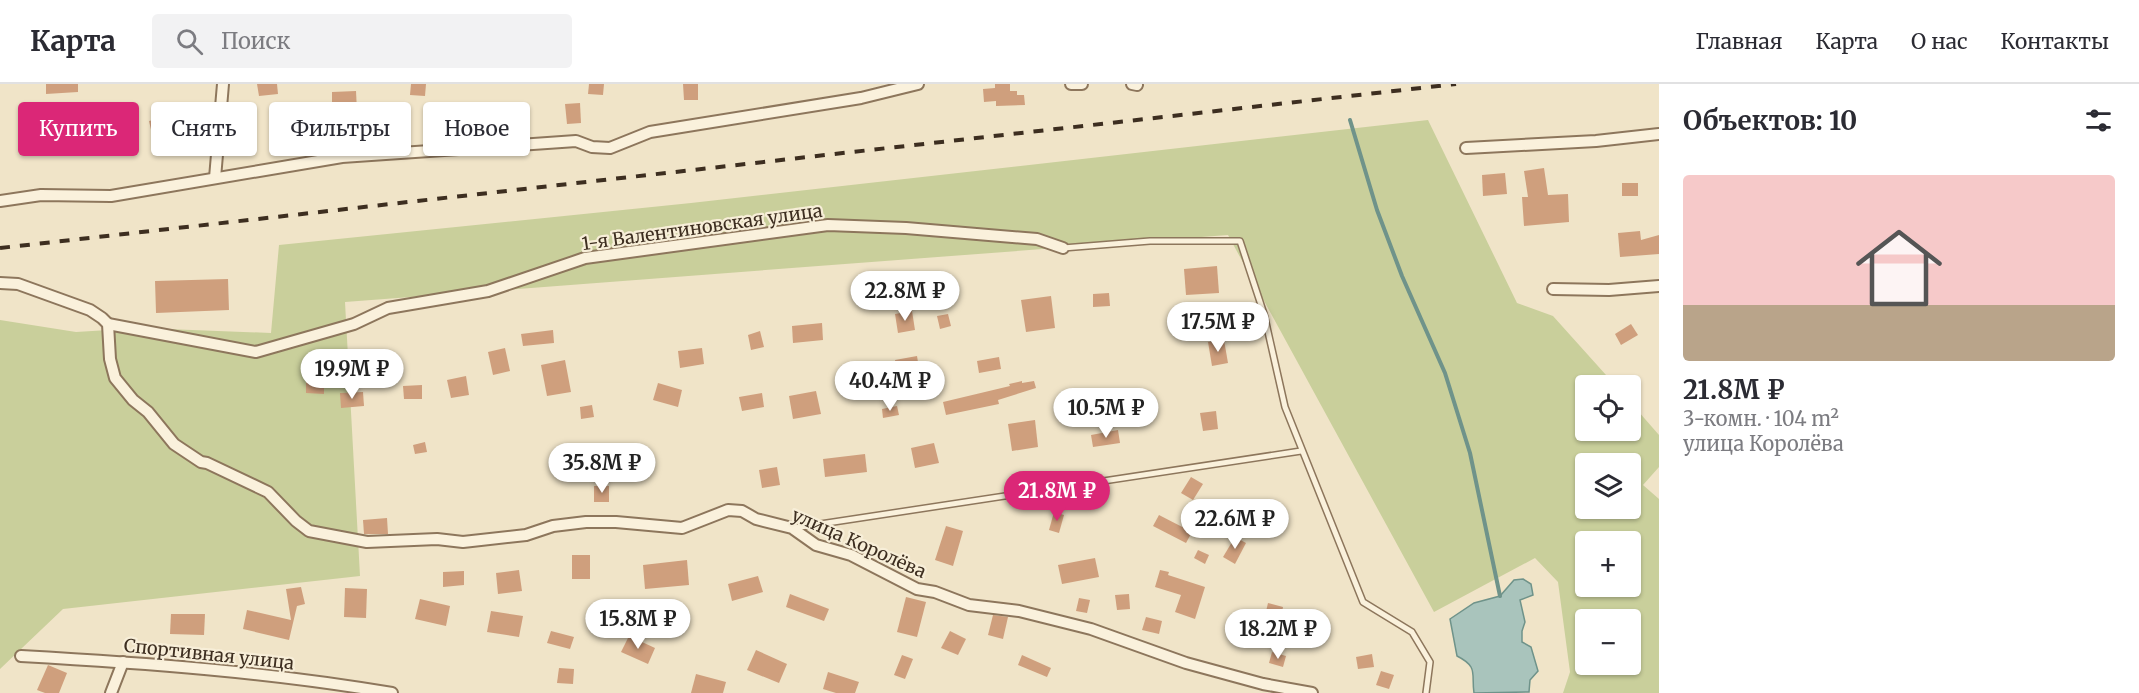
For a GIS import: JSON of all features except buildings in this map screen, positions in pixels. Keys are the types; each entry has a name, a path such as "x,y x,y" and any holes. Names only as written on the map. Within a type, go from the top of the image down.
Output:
{"street":[{"path":"215,178 224,84"},
{"path":"0,201 41,195 111,196 342,157 576,141 592,147 610,148 650,132 861,98 918,84"},
{"path":"1071,84 1072,86 1082,84"},
{"path":"1466,148 1596,141 1659,134"},
{"name":"1-я Валентиновская улица","path":"108,324 256,352 354,324 388,308 488,291 585,258 828,225 906,228 1037,239 1063,248"},
{"path":"0,282 18,284 90,310 108,324"},
{"path":"1553,289 1609,290 1659,286"},
{"name":"улица Королёва","path":"108,324 110,359 115,378 133,400 148,411 174,444 201,462 268,492 309,531 367,542 436,539 463,542 526,535 553,526 586,522 616,522 682,528 728,510 742,511 756,519 792,528 816,545 851,555 917,589 935,592 969,604 1019,611 1091,629 1186,663 1263,684 1312,693"},
{"name":"Спортивная улица","path":"21,656 123,662 329,682 392,693"},
{"path":"111,693 123,662"}],"lane":[{"path":"1063,248 1150,241 1240,241 1264,314 1285,407 1363,602 1412,632 1430,662 1426,693"},
{"path":"792,528 1301,451"}],"green space":[{"path":"1428,120 1517,303 1553,316 1606,375 1575,375 1575,441 1641,441 1641,414 1659,435 1659,467 1643,485 1659,499 1659,693 1563,693 1570,672 1558,582 1535,558 1434,612 1228,235 345,302 360,576 63,609 0,669 0,320 76,332 141,328 271,333 279,245 691,203"}],"water":[{"path":"1523,579 1531,584 1533,595 1520,600 1525,622 1522,642 1531,647 1538,671 1530,680 1529,692 1474,693 1473,672 1469,664 1457,656 1450,619 1474,603 1500,596 1514,580"}],"waterway":[{"path":"1350,120 1377,210 1402,276 1445,373 1470,453 1500,596"}],"railway":[{"path":"0,248 1456,84"}]}
